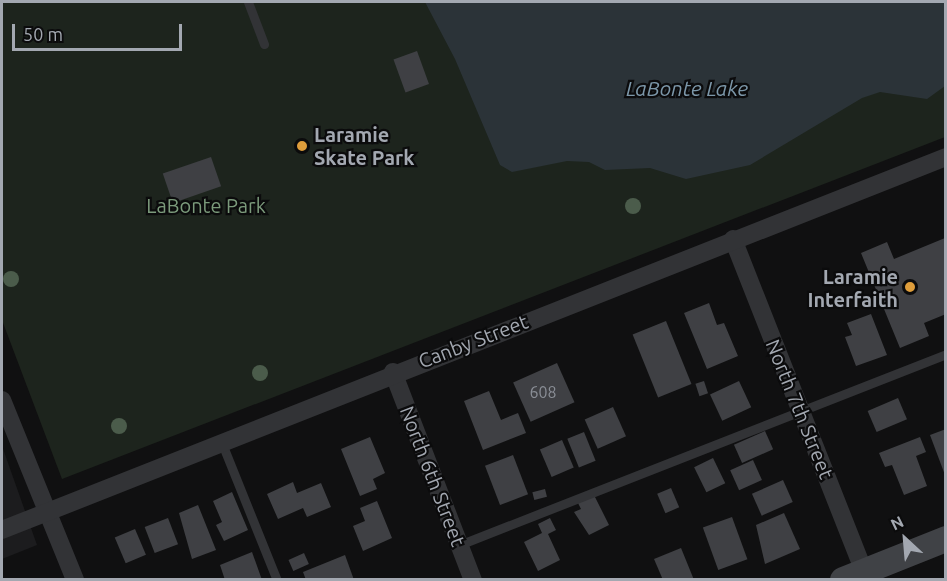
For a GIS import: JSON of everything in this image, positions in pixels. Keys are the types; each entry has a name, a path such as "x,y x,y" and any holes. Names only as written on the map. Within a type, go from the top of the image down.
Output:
{"main road":[{"path":"858,577 945,539"}],"street":[{"name":"Canby Street","path":"2,530 47,509 393,372 945,157"},
{"name":"North 7th Street","path":"733,239 801,411 858,577"},
{"name":"North 6th Street","path":"393,372 473,579"},
{"path":"2,400 75,579"}],"lane":[{"path":"248,2 264,44"},
{"path":"459,545 945,354"},
{"path":"221,441 277,579"}],"shaded area":[{"path":"2,446 37,545 2,559"}],"green space":[{"name":"LaBonte Park","path":"2,2 945,2 945,137 62,479 2,320"}],"water":[{"name":"LaBonte Lake","path":"425,2 945,2 945,86 927,99 880,92 862,98 750,165 686,179 650,168 605,170 589,162 567,161 512,172 500,165 455,59"}],"building":[{"path":"417,51 429,84 405,92 394,60"},
{"path":"211,157 221,186 173,203 163,174"},
{"name":"Laramie Interfaith","path":"945,238 946,314 924,323 929,336 900,348 861,253 887,242 894,259"},
{"path":"869,295 873,305 865,309 861,298"},
{"path":"709,303 717,325 724,323 738,356 707,369 684,313"},
{"path":"871,314 887,355 856,366 845,337 852,335 847,323"},
{"path":"666,321 691,384 658,398 633,334"},
{"path":"557,363 574,402 531,422 513,383"},
{"path":"704,381 708,393 699,396 695,384"},
{"path":"739,381 751,407 722,421 710,395"},
{"path":"489,391 501,420 518,413 526,433 483,450 464,401"},
{"path":"898,398 907,419 877,432 868,411"},
{"path":"613,407 626,436 598,449 585,420"},
{"path":"946,429 946,475 945,475 930,435"},
{"path":"765,431 773,449 742,463 734,445"},
{"path":"584,432 596,461 579,467 567,439"},
{"path":"370,437 385,473 373,479 377,489 360,496 341,449"},
{"path":"920,437 926,452 916,456 927,486 904,495 892,465 885,467 879,453"},
{"path":"562,440 574,468 552,477 540,449"},
{"path":"513,455 528,494 500,505 485,466"},
{"path":"713,458 725,483 706,492 694,467"},
{"path":"753,460 762,480 739,490 730,470"},
{"path":"783,480 793,502 762,516 752,494"},
{"path":"293,482 297,493 321,483 331,507 307,517 303,508 278,519 267,494"},
{"path":"671,488 679,507 665,513 657,494"},
{"path":"545,489 547,497 534,500 532,492"},
{"path":"232,492 248,530 224,541 216,525 222,522 213,501"},
{"path":"594,495 609,525 589,535 574,512 581,509 578,503"},
{"path":"377,501 392,538 363,551 353,526 365,521 360,508"},
{"path":"198,505 216,550 192,559 179,513"},
{"path":"784,513 800,549 765,564 756,525"},
{"path":"732,517 747,559 718,570 703,528"},
{"path":"168,518 178,544 155,553 145,527"},
{"path":"550,518 556,530 548,534 560,560 538,571 524,542 542,533 538,524"},
{"path":"135,529 146,555 126,563 115,538"},
{"path":"681,548 694,580 663,580 654,559"},
{"path":"252,552 262,580 225,580 220,565"},
{"path":"304,553 309,564 293,571 288,560"},
{"path":"345,555 354,580 306,580 303,572"}],"place":[{"name":"Laramie Skate Park","path":"302,146"},
{"name":"Laramie Interfaith","path":"910,287"}]}
